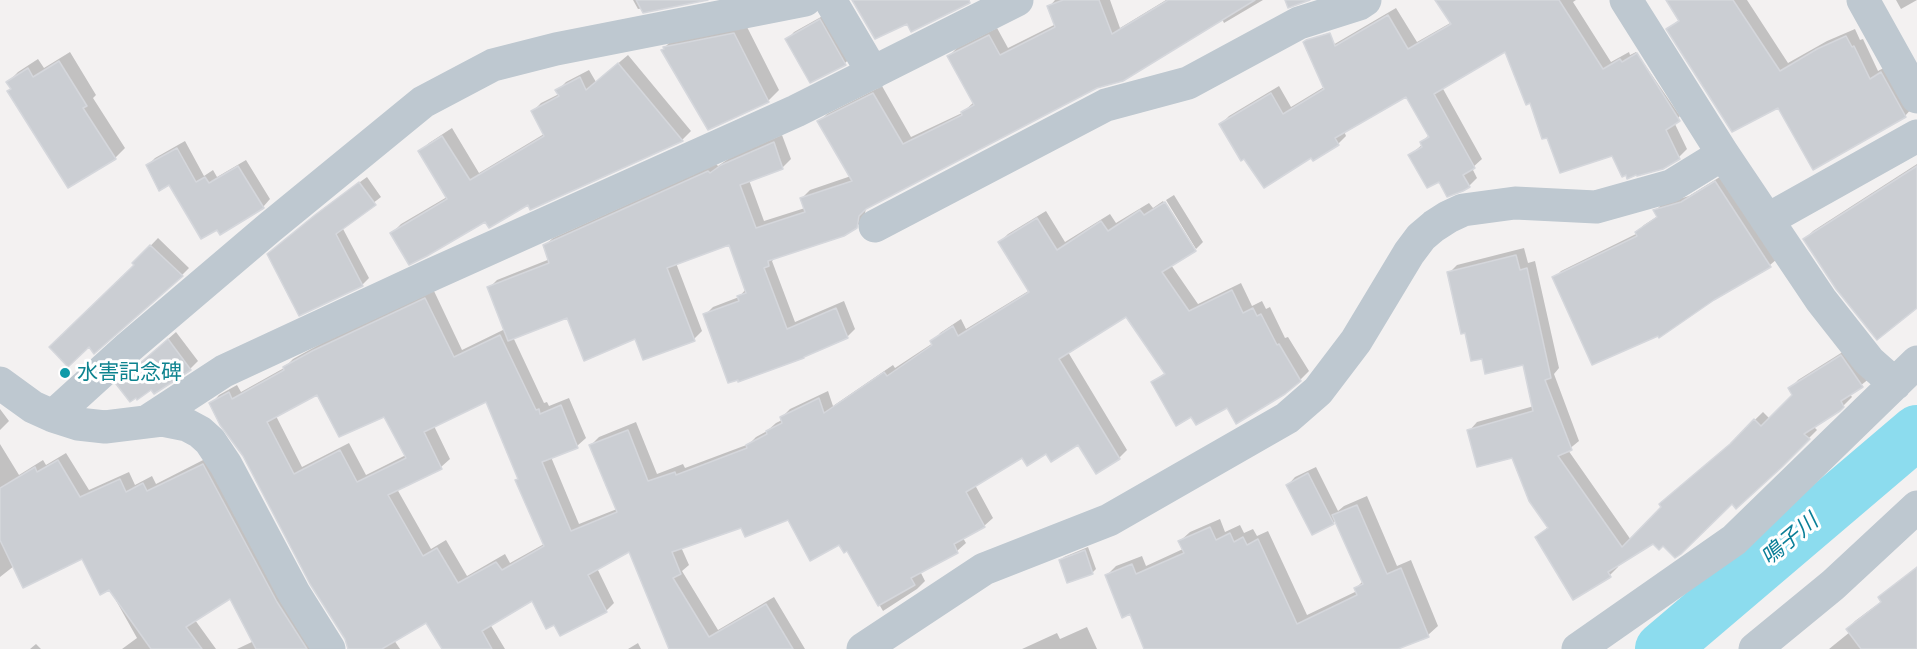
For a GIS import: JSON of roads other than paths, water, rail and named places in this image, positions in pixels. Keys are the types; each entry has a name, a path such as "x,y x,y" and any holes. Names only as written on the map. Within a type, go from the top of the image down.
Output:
{"street":[{"path":"53,416 225,265 423,102 493,65 556,49 805,0"},
{"path":"830,0 873,73"},
{"path":"149,420 224,371 433,274 796,111 1017,0"},
{"path":"875,226 1106,105 1188,83 1299,23 1359,4 1365,0"},
{"path":"1578,649 1734,540 1906,373 1869,361 1821,300 1723,154 1626,0"},
{"path":"1863,0 1917,98"},
{"path":"1767,220 1917,136"},
{"path":"863,649 984,569 1109,520 1287,418 1318,391 1356,341 1421,237 1448,217 1463,210 1515,203 1596,207 1671,186 1723,154"},
{"path":"0,383 33,407 78,424 105,427 149,420 175,421 200,432 210,441 226,465 294,593 329,649"},
{"path":"1755,649 1833,585 1917,507"}],"waterway":[{"name":"鳴子川","path":"1662,649 1917,432"}],"place":[{"name":"水害記念碑","path":"65,373"}]}
